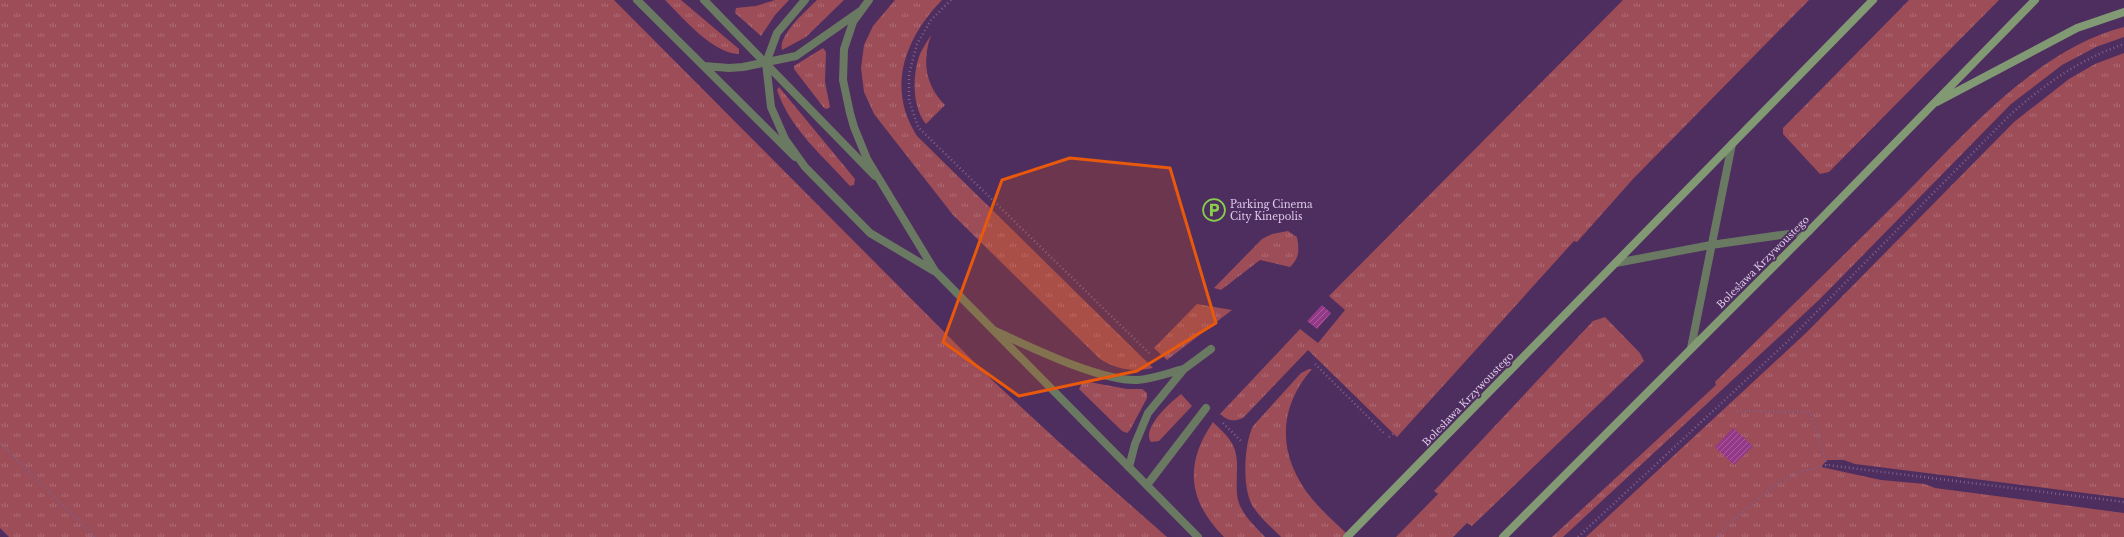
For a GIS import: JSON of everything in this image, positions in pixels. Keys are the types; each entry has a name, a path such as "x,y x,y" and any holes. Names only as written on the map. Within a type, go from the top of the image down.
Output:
{"main road":[{"path":"1856,17 1868,0"},
{"name":"Bolesława Krzywoustego","path":"1347,537 1873,0"},
{"name":"Bolesława Krzywoustego","path":"1503,537 1809,231 2035,0"},
{"path":"1930,107 2077,28 2124,12"}],"street":[{"path":"637,0 870,233 935,271"},
{"path":"704,0 880,180"},
{"path":"805,0 777,33 766,63 768,90 776,121 785,139 805,167"},
{"path":"869,0 859,12 850,28 844,50 842,62 846,96 860,143 880,180 935,271 1198,537"},
{"path":"704,66 729,68 766,63 796,56 859,12"},
{"path":"1691,348 1732,144"},
{"path":"1616,263 1711,245 1809,231"},
{"path":"994,331 1056,358 1113,377 1137,380 1161,376 1170,372 1184,369"},
{"path":"1129,467 1135,444 1148,414 1184,369 1211,349"},
{"path":"1147,485 1206,408"}],"path":[{"path":"951,0 931,20 917,44 909,74 909,100 918,127 1170,372"},
{"path":"1578,537 1788,341 2012,113 2044,86 2075,65 2124,44"},
{"path":"1316,364 1384,433"},
{"path":"1206,408 1241,441"},
{"path":"1737,411 1810,412 1826,465"},
{"path":"1389,437 1393,434"},
{"path":"0,443 95,537"},
{"path":"1717,537 1732,521 1777,484 1799,472 1826,465 2124,502"}],"highlighted area":[{"path":"1070,158 1170,168 1216,323 1137,371 1019,396 943,342 1002,180"}],"green space":[{"path":"0,0 614,0 992,380 1060,443 1167,537 9,537 0,528"},
{"path":"665,0 681,0 739,49 739,54 719,48 708,41 689,25"},
{"path":"775,0 789,0 775,15 761,36 735,13 736,8 756,6"},
{"path":"817,0 844,0 806,37 782,50 784,37 800,16"},
{"path":"895,0 942,0 918,31 904,64 902,82 903,100 908,118 917,136 1153,368 1132,370 1119,368 1100,359 953,215 874,114 864,92 861,68 864,45 873,26"},
{"path":"1623,0 1809,0 1633,179 1577,242 1574,241 1397,437 1308,350 1243,418 1231,420 1220,414 1300,329 1318,343 1345,310 1329,296"},
{"path":"1909,0 1999,0 1829,172 1820,174 1783,134 1783,128"},
{"path":"2124,27 2124,37 2096,47 2062,65 2011,104 1820,299 1563,537 1552,537 1716,385 1715,382 1971,127 1999,101 2028,77 2059,56 2091,39"},
{"path":"931,35 926,63 927,72 933,89 945,105 926,124 918,109 915,81 917,62"},
{"path":"823,48 826,52 825,82 830,107 827,109 824,108 794,69 794,66"},
{"path":"2124,53 2124,498 1855,464 1844,460 1827,460 1821,467 1881,480 1925,484 1935,488 2124,513 2124,537 1586,537 1807,332 2014,122 2069,79 2095,64"},
{"path":"779,87 855,179 854,185 850,186 818,153 799,130 783,104 777,90"},
{"path":"1288,231 1297,237 1298,245 1296,260 1290,267 1260,260 1221,290 1214,288 1262,239 1272,234"},
{"path":"1197,304 1232,310 1167,360 1154,348"},
{"path":"1605,317 1640,353 1644,361 1472,526 1467,523 1453,537 1396,537 1438,494 1434,491 1593,321"},
{"path":"1312,369 1300,385 1292,401 1287,417 1286,434 1288,451 1293,468 1301,484 1317,505 1350,537 1281,537 1258,514 1249,497 1245,466 1248,443 1253,426 1301,373"},
{"path":"1089,382 1127,389 1142,389 1147,393 1147,398 1127,433 1122,431 1079,389 1082,383"},
{"path":"1181,394 1192,406 1159,441 1151,442 1149,436 1153,423 1164,409"},
{"path":"1213,422 1233,445 1237,458 1237,493 1242,511 1265,537 1224,537 1203,510 1197,496 1194,482 1194,467 1197,453"}],"building":[{"path":"1322,305 1331,313 1317,329 1307,321"},
{"path":"1733,428 1753,446 1734,465 1715,447"}],"place":[{"name":"Parking Cinema City Kinepolis","path":"1214,210"}]}
